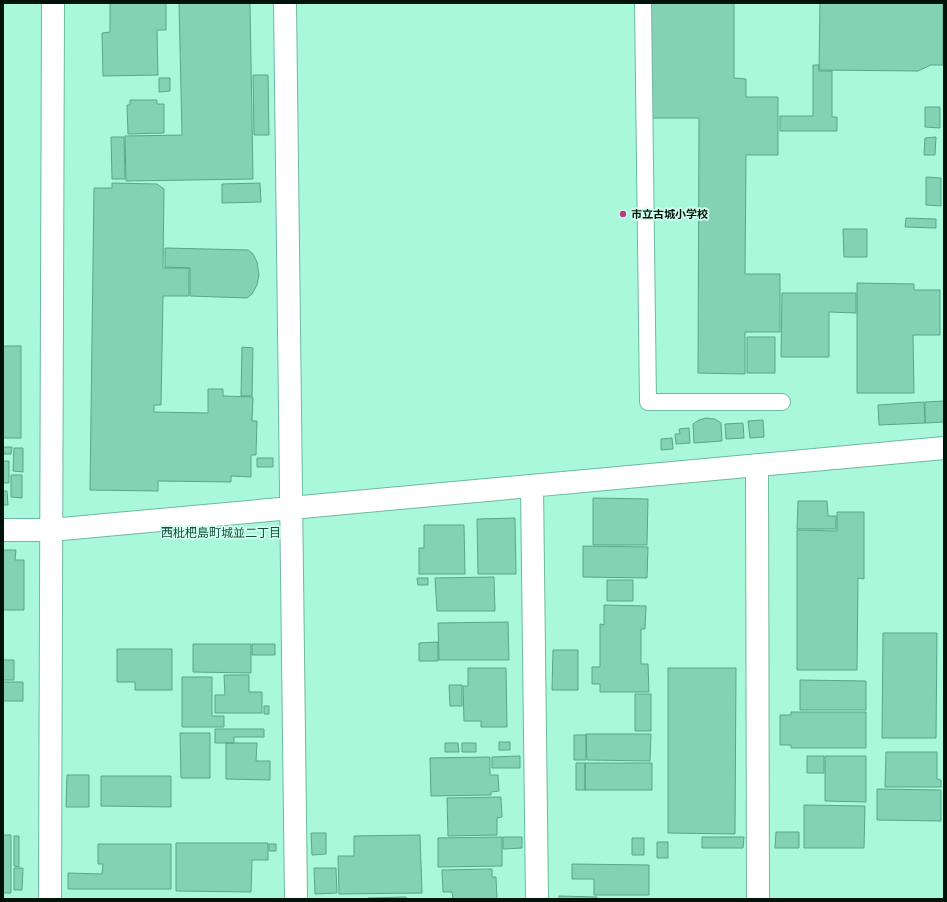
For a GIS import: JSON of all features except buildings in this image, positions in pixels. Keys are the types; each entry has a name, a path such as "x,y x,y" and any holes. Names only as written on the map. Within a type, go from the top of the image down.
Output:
{"street":[{"path":"50,899 53,3"},
{"path":"285,3 296,899"},
{"path":"3,530 51,530 944,448"},
{"path":"757,465 758,899"},
{"path":"532,486 537,899"}],"lane":[{"path":"643,3 648,402 782,402"}],"place":[{"name":"市立古城小学校","path":"623,214"}],"district":[{"name":"西枇杷島町城並二丁目","path":"221,533"}]}
